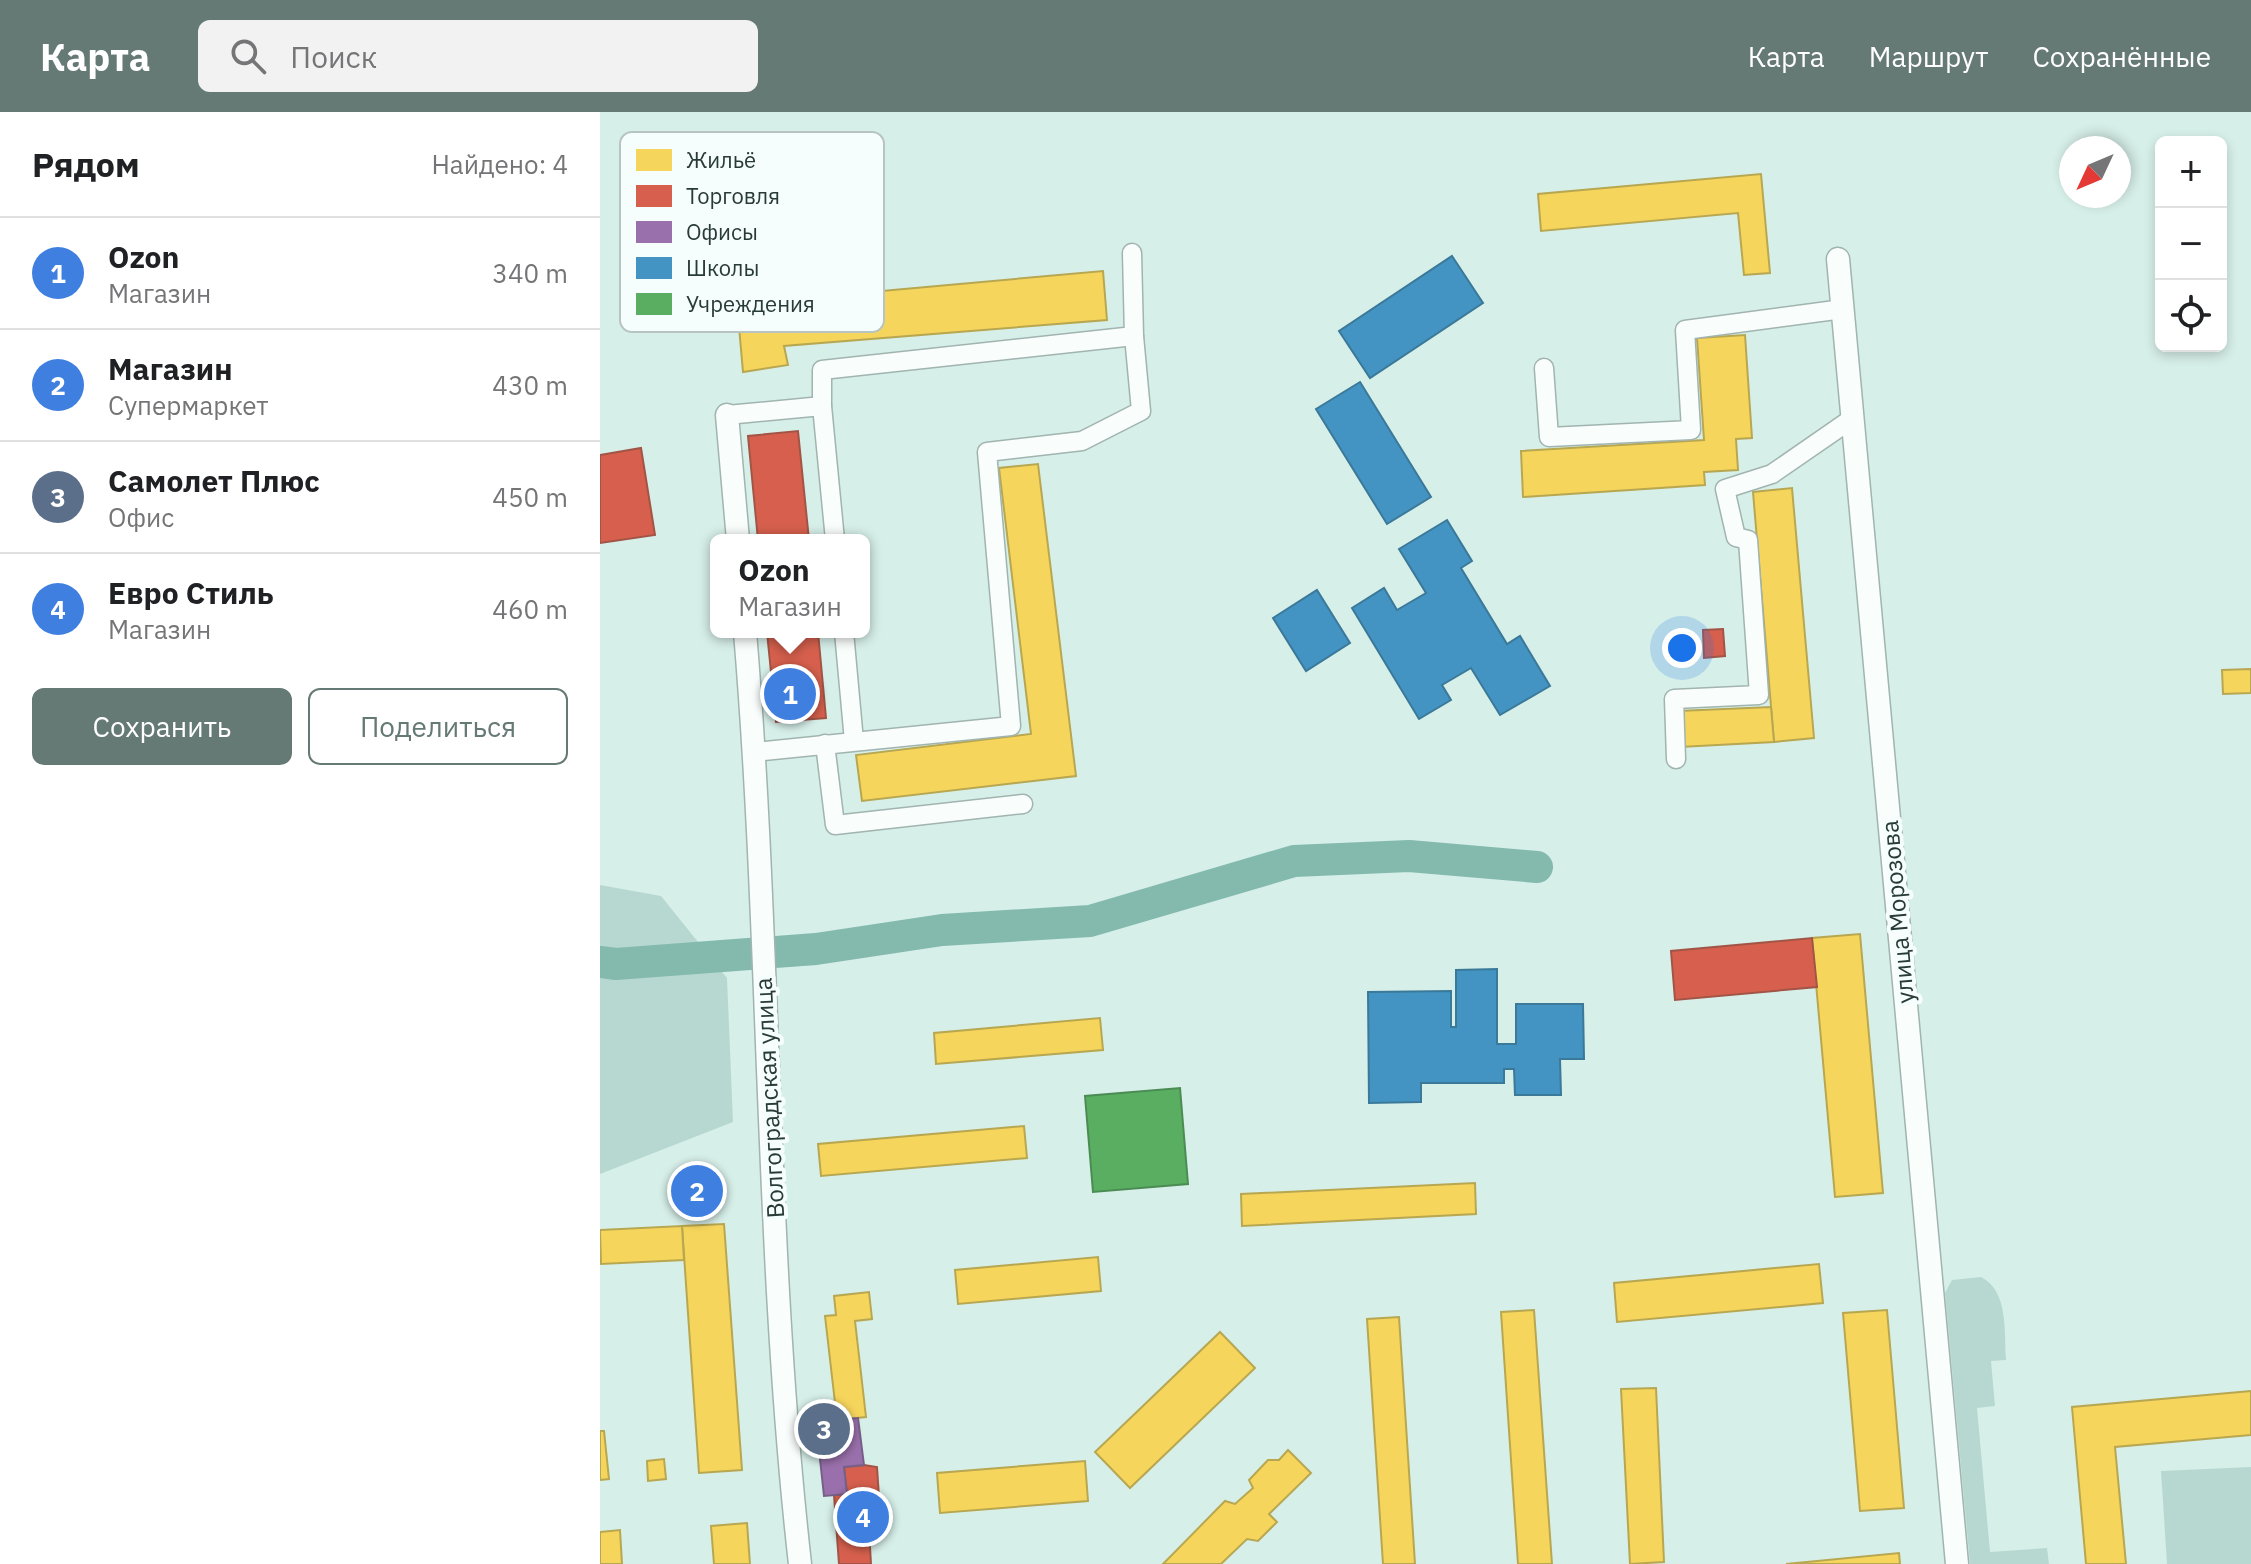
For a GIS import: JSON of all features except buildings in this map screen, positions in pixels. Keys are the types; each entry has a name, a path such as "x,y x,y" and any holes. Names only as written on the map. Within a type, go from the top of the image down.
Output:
{"street":[{"path":"755,752 1011,726 987,452 1082,441 1141,411 1134,336 1132,253"},
{"name":"улица Морозова","path":"1838,259 1957,1564"},
{"path":"1544,368 1549,437 1691,430 1685,330 1843,309"},
{"path":"834,534 822,406 822,370 1134,336"},
{"path":"737,534 727,415 822,406"},
{"path":"1676,759 1674,699 1759,695 1748,540 1736,537 1725,489 1772,474 1853,418"},
{"name":"Волгоградская улица","path":"746,638 755,752 776,1255 792,1492 800,1564"},
{"path":"845,638 854,741"},
{"path":"825,744 835,825 1023,804"}],"green space":[{"path":"600,885 661,896 727,978 733,1122 600,1174"},
{"path":"1981,1277 1990,1283 2001,1302 2005,1326 2006,1360 1991,1361 1995,1406 1977,1408 1990,1552 2047,1548 2049,1564 1970,1564 1945,1293 1952,1280"},
{"path":"2251,1467 2251,1564 2167,1564 2161,1471"}],"waterway":[{"path":"600,962 616,964 816,949 942,930 1090,921 1294,861 1409,856 1537,867"}],"place":[{"name":"Ozon","path":"790,694"},
{"name":"Магазин","path":"697,1191"},
{"name":"Самолет Плюс","path":"824,1429"},
{"name":"Евро Стиль","path":"863,1517"}]}
